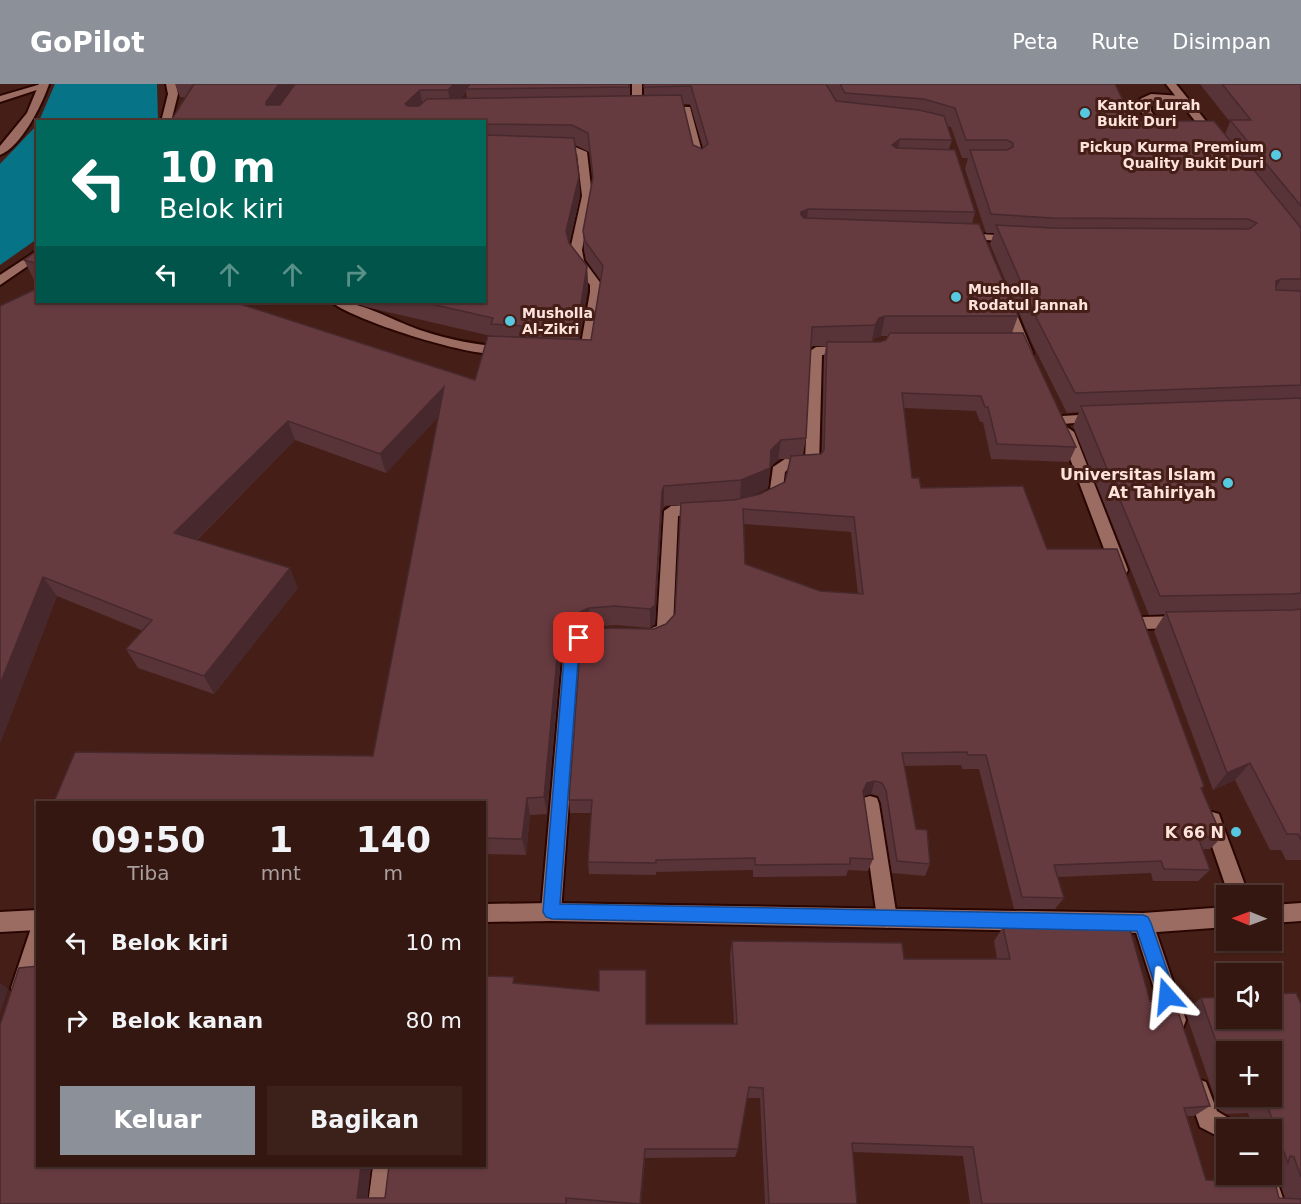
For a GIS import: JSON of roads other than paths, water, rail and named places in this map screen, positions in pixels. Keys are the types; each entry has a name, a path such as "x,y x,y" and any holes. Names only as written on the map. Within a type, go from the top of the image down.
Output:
{"street":[{"path":"166,120 173,94 171,84"},
{"path":"637,84 637,110"},
{"path":"1171,84 1222,148"},
{"path":"0,99 44,85"},
{"path":"0,152 34,111 44,85"},
{"path":"1156,126 1146,111 1145,99 1151,97 1183,99"},
{"path":"615,110 686,108 700,163"},
{"path":"540,148 573,149 582,152 582,175 587,196 576,250 578,261 596,285 596,292 586,355 565,354"},
{"path":"955,236 1024,240"},
{"path":"0,281 36,254"},
{"path":"1001,290 1017,342 1034,367"},
{"path":"340,303 452,345 472,350 522,352"},
{"path":"752,503 771,497 777,491 778,470 785,464 812,465 816,351 863,350"},
{"path":"1107,418 1059,415 1124,580"},
{"path":"552,912 572,646 579,638 589,635 655,636 666,627 671,511 710,509"},
{"path":"1141,623 1196,622"},
{"path":"870,804 887,918"},
{"path":"1209,810 1235,885"},
{"path":"486,913 552,912 1143,923 1216,918"},
{"path":"1282,913 1301,912"},
{"path":"0,922 36,920"},
{"path":"1143,923 1182,1042"},
{"path":"13,1011 36,941"},
{"path":"1193,1074 1208,1119 1216,1124"},
{"path":"380,1204 385,1167"},
{"path":"1267,1185 1273,1204"}],"water":[{"path":"55,84 157,84 158,120 39,120"},
{"path":"36,126 36,240 0,265 0,164"}],"place":[{"name":"Kantor Lurah Bukit Duri","path":"1085,113"},
{"name":"Pickup Kurma Premium Quality Bukit Duri","path":"1276,155"},
{"name":"Musholla Rodatul Jannah","path":"956,297"},
{"name":"Musholla Al-Zikri","path":"510,321"},
{"name":"Universitas Islam At Tahiriyah","path":"1228,483"},
{"name":"K 66 N","path":"1236,832"}]}
